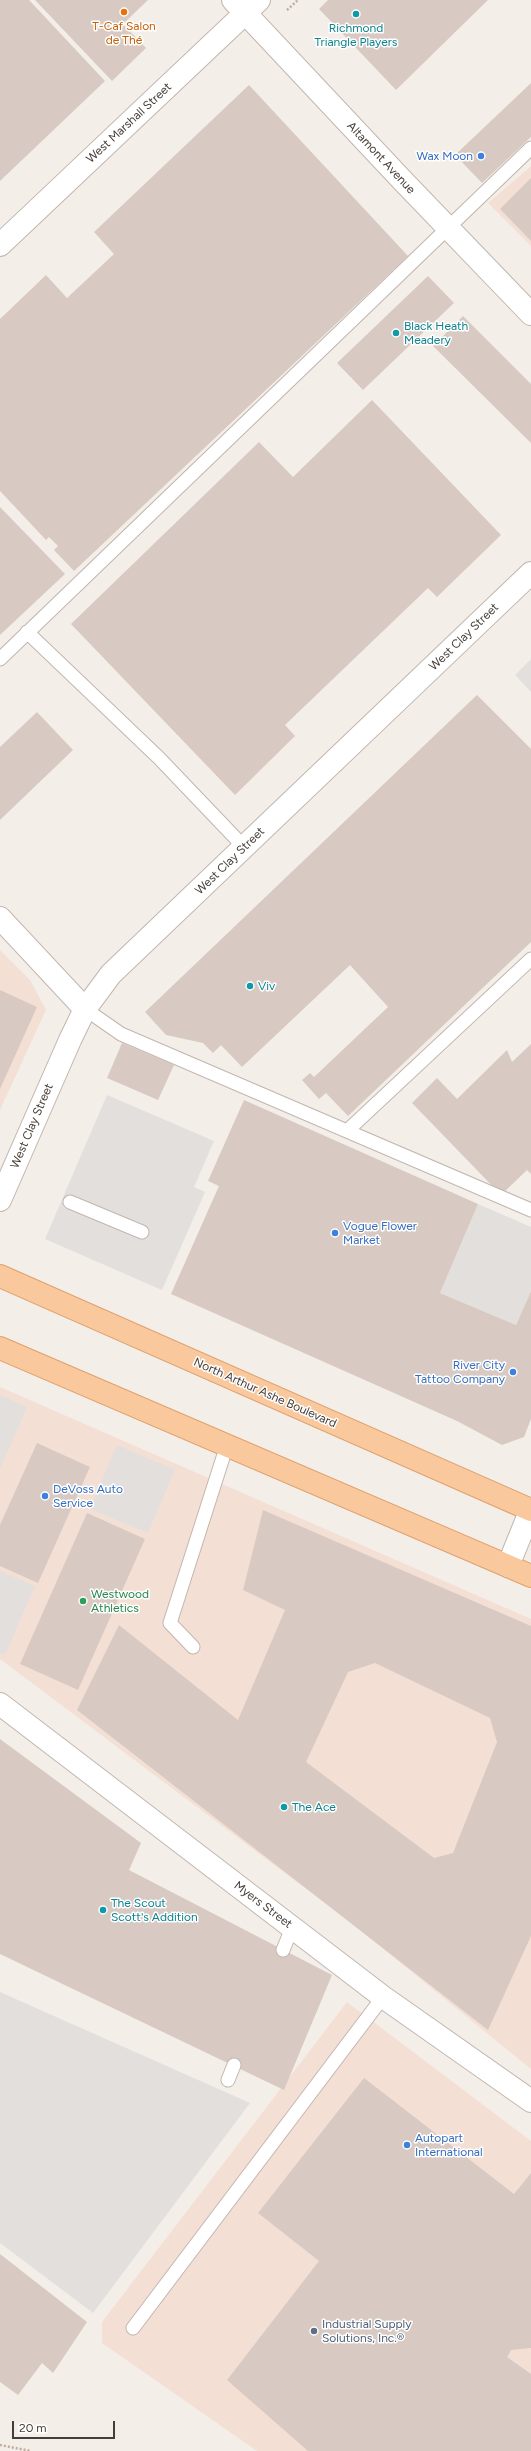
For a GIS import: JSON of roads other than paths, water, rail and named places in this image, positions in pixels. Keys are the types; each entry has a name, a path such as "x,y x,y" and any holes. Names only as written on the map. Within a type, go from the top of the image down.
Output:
{"main road":[{"name":"North Arthur Ashe Boulevard","path":"0,1276 531,1509"},
{"path":"0,1348 227,1444 531,1576"}],"street":[{"name":"Altamont Avenue","path":"246,4 402,180 531,314"},
{"name":"West Marshall Street","path":"0,246 246,4"},
{"name":"West Clay Street","path":"0,1200 85,1009 111,974 531,573"},
{"path":"0,918 85,1009"},
{"path":"508,1566 531,1509"},
{"name":"Myers Street","path":"0,1704 383,1997 530,2096"}],"lane":[{"path":"1,656 28,632 447,226 531,148"},
{"path":"28,632 159,758 244,847"},
{"path":"347,1131 531,959"},
{"path":"85,1009 121,1034 531,1210"},
{"path":"70,1202 142,1232"},
{"path":"192,1647 170,1623 227,1444"},
{"path":"283,1950 292,1928"},
{"path":"133,2328 383,1997"},
{"path":"228,2080 234,2065"}],"place":[{"name":"T-Caf Salon de Thé","path":"124,12"},
{"name":"Richmond Triangle Players","path":"356,14"},
{"name":"Wax Moon","path":"481,156"},
{"name":"Black Heath Meadery","path":"396,333"},
{"name":"Viv","path":"250,986"},
{"name":"Vogue Flower Market","path":"335,1233"},
{"name":"River City Tattoo Company","path":"513,1372"},
{"name":"DeVoss Auto Service","path":"45,1496"},
{"name":"Westwood Athletics","path":"83,1601"},
{"name":"The Ace","path":"284,1807"},
{"name":"The Scout Scott's Addition","path":"103,1910"},
{"name":"Autopart International","path":"407,2145"},
{"name":"Industrial Supply Solutions, Inc.®","path":"314,2331"}]}
